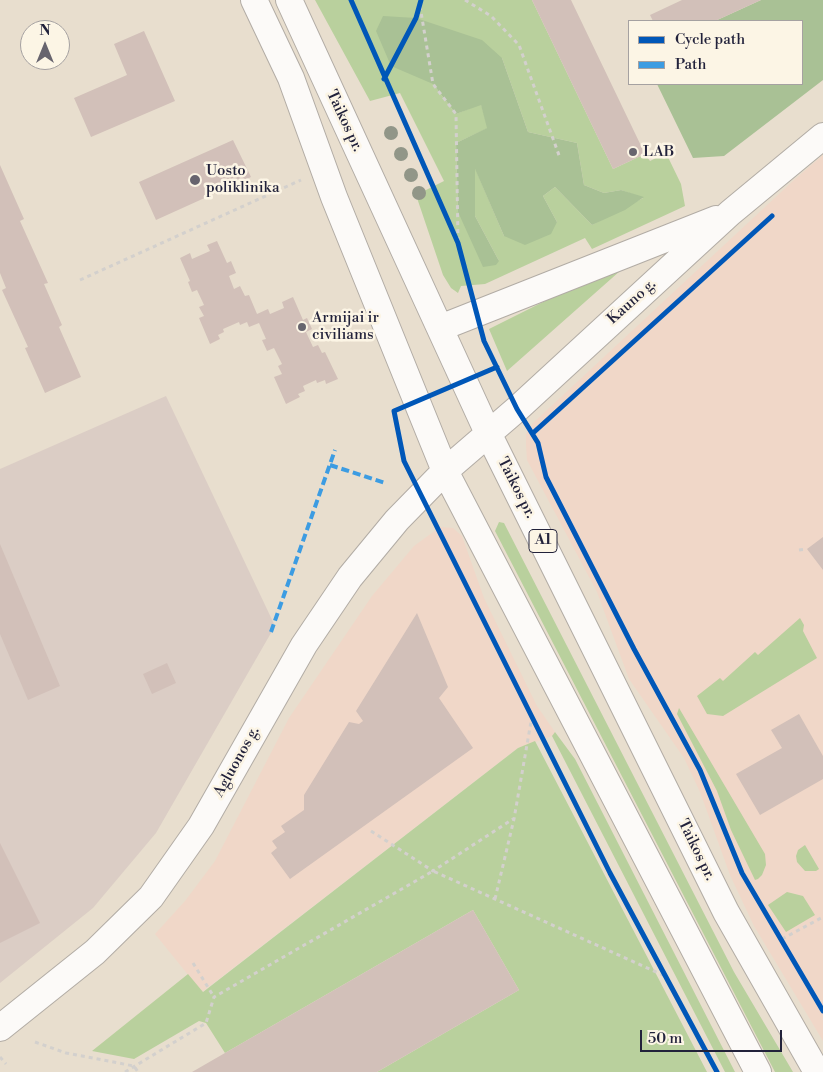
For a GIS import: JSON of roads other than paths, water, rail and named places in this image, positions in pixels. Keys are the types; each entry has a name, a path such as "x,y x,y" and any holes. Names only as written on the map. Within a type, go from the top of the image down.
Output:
{"main road":[{"path":"254,0 291,78 334,197 445,471 758,1072"},
{"name":"Taikos pr.","path":"289,0 488,432 726,912 817,1072"},
{"name":"Kauno g.","path":"445,471 730,213 823,136"},
{"path":"440,328 730,213"},
{"name":"Agluonos g.","path":"0,1028 95,952 151,897 201,826 276,690 350,577 397,520 445,471"}],"place":[{"name":"LAB","path":"633,152"},
{"name":"Uosto poliklinika","path":"195,180"},
{"name":"Armijai ir civiliams","path":"302,327"}]}
